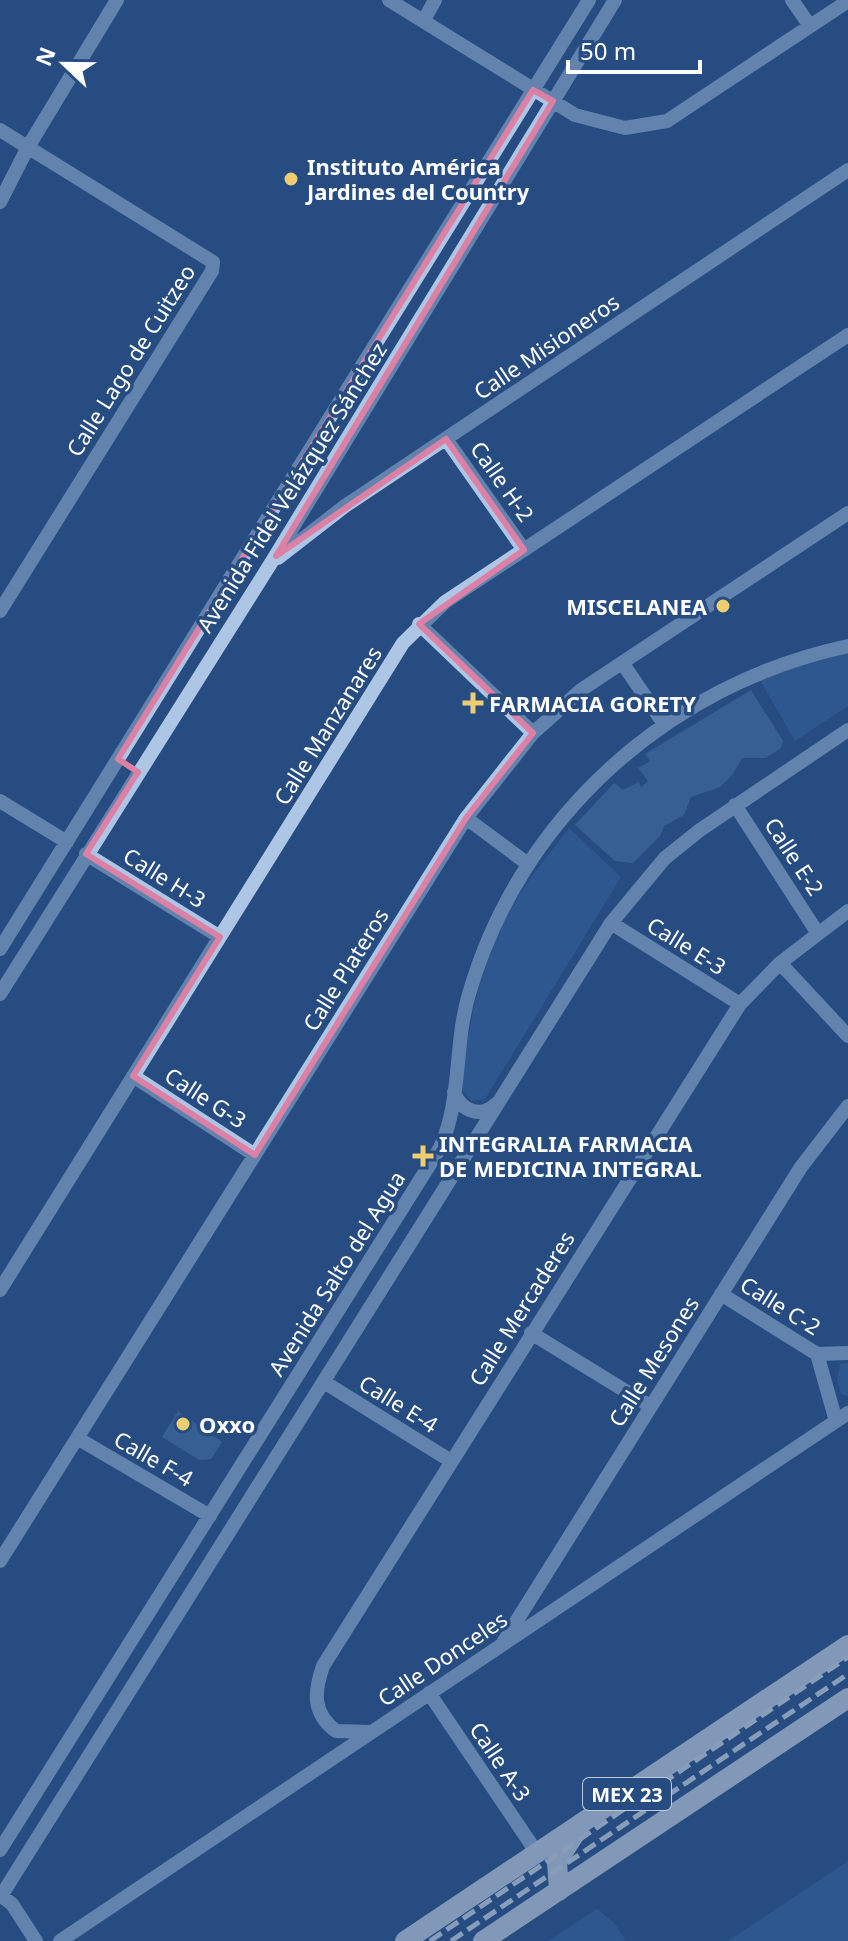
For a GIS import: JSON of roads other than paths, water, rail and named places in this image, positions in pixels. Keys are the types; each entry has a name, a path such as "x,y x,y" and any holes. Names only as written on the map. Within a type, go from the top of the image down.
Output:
{"main road":[{"name":"MEX 23","path":"405,1941 848,1645"},
{"name":"MEX 23","path":"483,1941 848,1698"},
{"path":"559,1891 557,1862 574,1841 579,1825"}],"street":[{"path":"0,202 28,147 117,0"},
{"path":"389,0 575,115 608,126 642,127 667,121 848,1"},
{"path":"424,20 435,0"},
{"name":"Avenida Fidel Velázquez Sánchez","path":"0,949 589,0"},
{"name":"Avenida Fidel Velázquez Sánchez","path":"0,994 271,563 615,0"},
{"path":"792,0 810,26"},
{"name":"Calle Lago de Cuitzeo","path":"0,130 213,262 212,271 0,611"},
{"name":"Calle Misioneros","path":"271,563 345,506 848,170"},
{"name":"Calle Manzanares","path":"0,1290 403,643 419,624 445,602 848,335"},
{"name":"Calle H-2","path":"446,439 524,550"},
{"name":"Calle Plateros","path":"0,1561 466,818 533,733 581,690 848,513"},
{"path":"419,624 533,733"},
{"name":"Avenida Salto del Agua","path":"0,1850 440,1148 452,1114 460,1032 477,967 491,931 528,864 596,780 664,724 749,676 785,662 848,646"},
{"path":"623,664 664,724"},
{"path":"36,1941 12,1904 1,1895 611,923 665,858 735,805 848,730"},
{"path":"118,759 138,772"},
{"path":"0,801 67,842"},
{"name":"Calle E-2","path":"735,805 817,932"},
{"path":"466,818 528,864"},
{"name":"Calle H-3","path":"86,854 220,937"},
{"name":"Calle Mercaderes","path":"371,1732 350,1734 327,1724 316,1702 323,1666 740,1004 780,963 848,911"},
{"name":"Calle E-3","path":"611,923 740,1004"},
{"path":"780,963 848,1036"},
{"name":"Calle G-3","path":"133,1076 255,1155"},
{"path":"454,1091 460,1104 473,1112 487,1111 503,1097"},
{"name":"Calle Mesones","path":"501,1645 801,1167 848,1106"},
{"name":"Calle C-2","path":"721,1294 817,1354 848,1353"},
{"path":"342,1305 364,1318"},
{"path":"531,1333 650,1406"},
{"name":"Calle C-2","path":"817,1354 842,1417"},
{"name":"Calle E-4","path":"324,1382 451,1461"},
{"name":"Calle Donceles","path":"60,1941 842,1417"},
{"name":"Calle F-4","path":"77,1438 210,1516"},
{"name":"Calle A-3","path":"429,1693 537,1853"},
{"path":"97,1696 119,1708"}],"railway":[{"path":"430,1941 848,1657"},
{"path":"451,1941 848,1674"}],"place":[{"name":"Instituto América Jardines del Country","path":"291,179"},
{"name":"MISCELANEA","path":"723,606"},
{"name":"FARMACIA GORETY","path":"473,703"},
{"name":"INTEGRALIA FARMACIA DE MEDICINA INTEGRAL","path":"423,1156"},
{"name":"Oxxo","path":"183,1424"}]}
